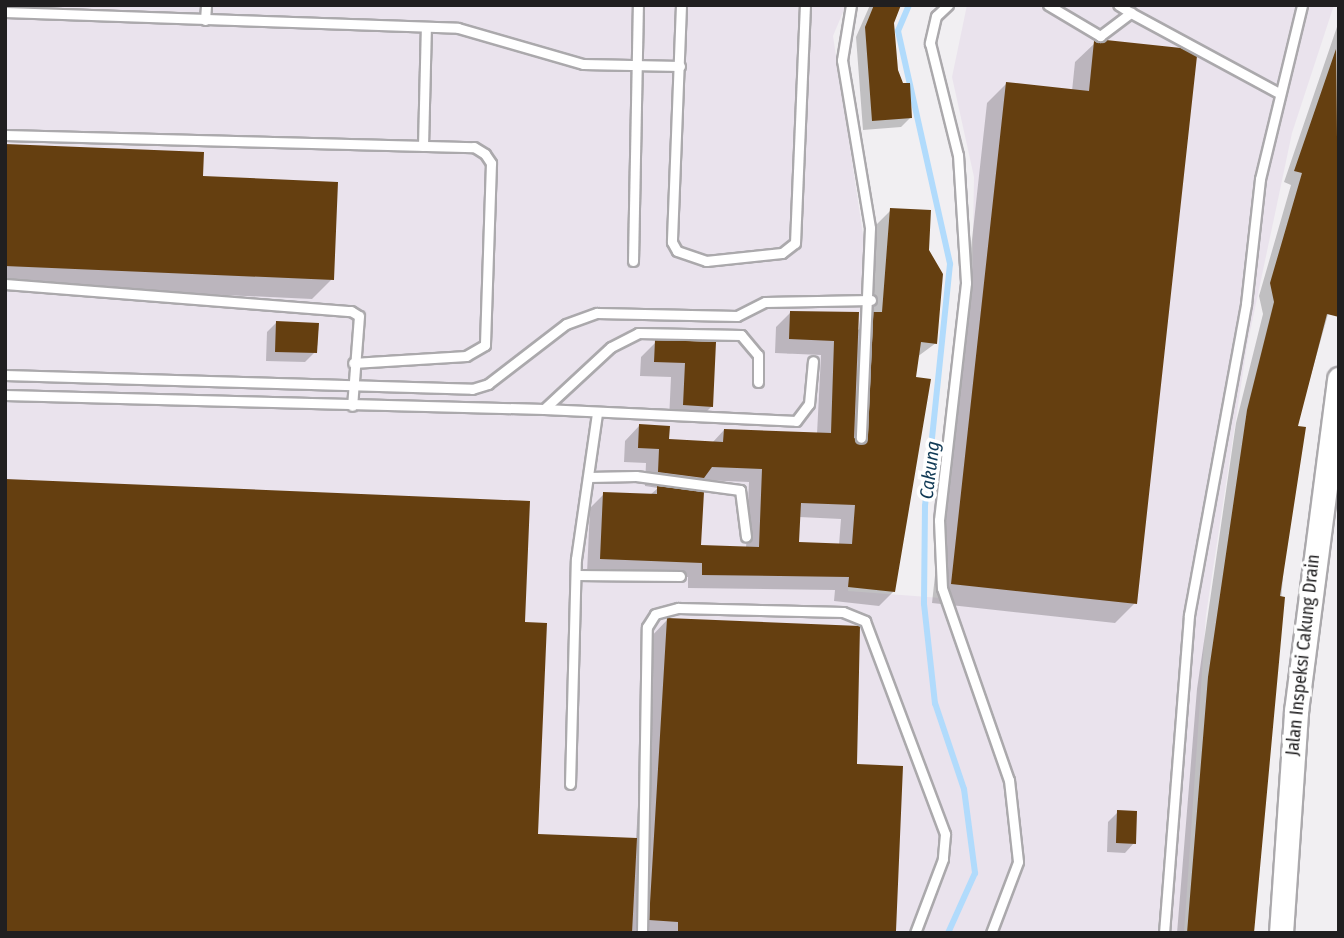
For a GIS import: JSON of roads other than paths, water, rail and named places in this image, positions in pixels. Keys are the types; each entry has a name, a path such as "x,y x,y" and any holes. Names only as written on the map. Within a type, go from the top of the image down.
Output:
{"street":[{"name":"Jalan Inspeksi Cakung Drain","path":"1281,933 1296,710 1339,379"}],"lane":[{"path":"205,20 206,5"},
{"path":"633,261 638,5"},
{"path":"681,5 672,242 677,251 706,261 782,253 799,230 805,5"},
{"path":"851,5 842,60 869,214 871,300 861,438"},
{"path":"948,5 936,16 930,43 958,155 966,283 942,492 942,588 999,739 1011,792 1018,862 991,933"},
{"path":"1048,5 1100,36 1131,13"},
{"path":"1118,5 1277,92"},
{"path":"1164,933 1189,615 1277,92 1302,5"},
{"path":"5,12 458,28 583,64 680,66"},
{"path":"423,146 426,27"},
{"path":"5,135 474,147 491,163 485,345 466,356 353,363"},
{"path":"5,284 351,311 359,316 353,363 352,406"},
{"path":"5,375 472,389 488,384 566,324 597,313 737,316 765,302 871,300"},
{"path":"544,409 611,347 638,333 741,335 758,355 758,382"},
{"path":"5,395 544,409 597,414 796,421 809,404 813,360"},
{"path":"570,784 577,575 597,414"},
{"path":"589,477 726,485 746,501 746,537"},
{"path":"577,575 680,576"},
{"path":"642,933 647,627 655,614 678,608 843,612 865,621 945,834 943,859 915,933"}],"waterway":[{"name":"Cakung","path":"909,5 898,31 950,264 925,506 924,604 935,703 964,789 975,873 948,933"}]}
